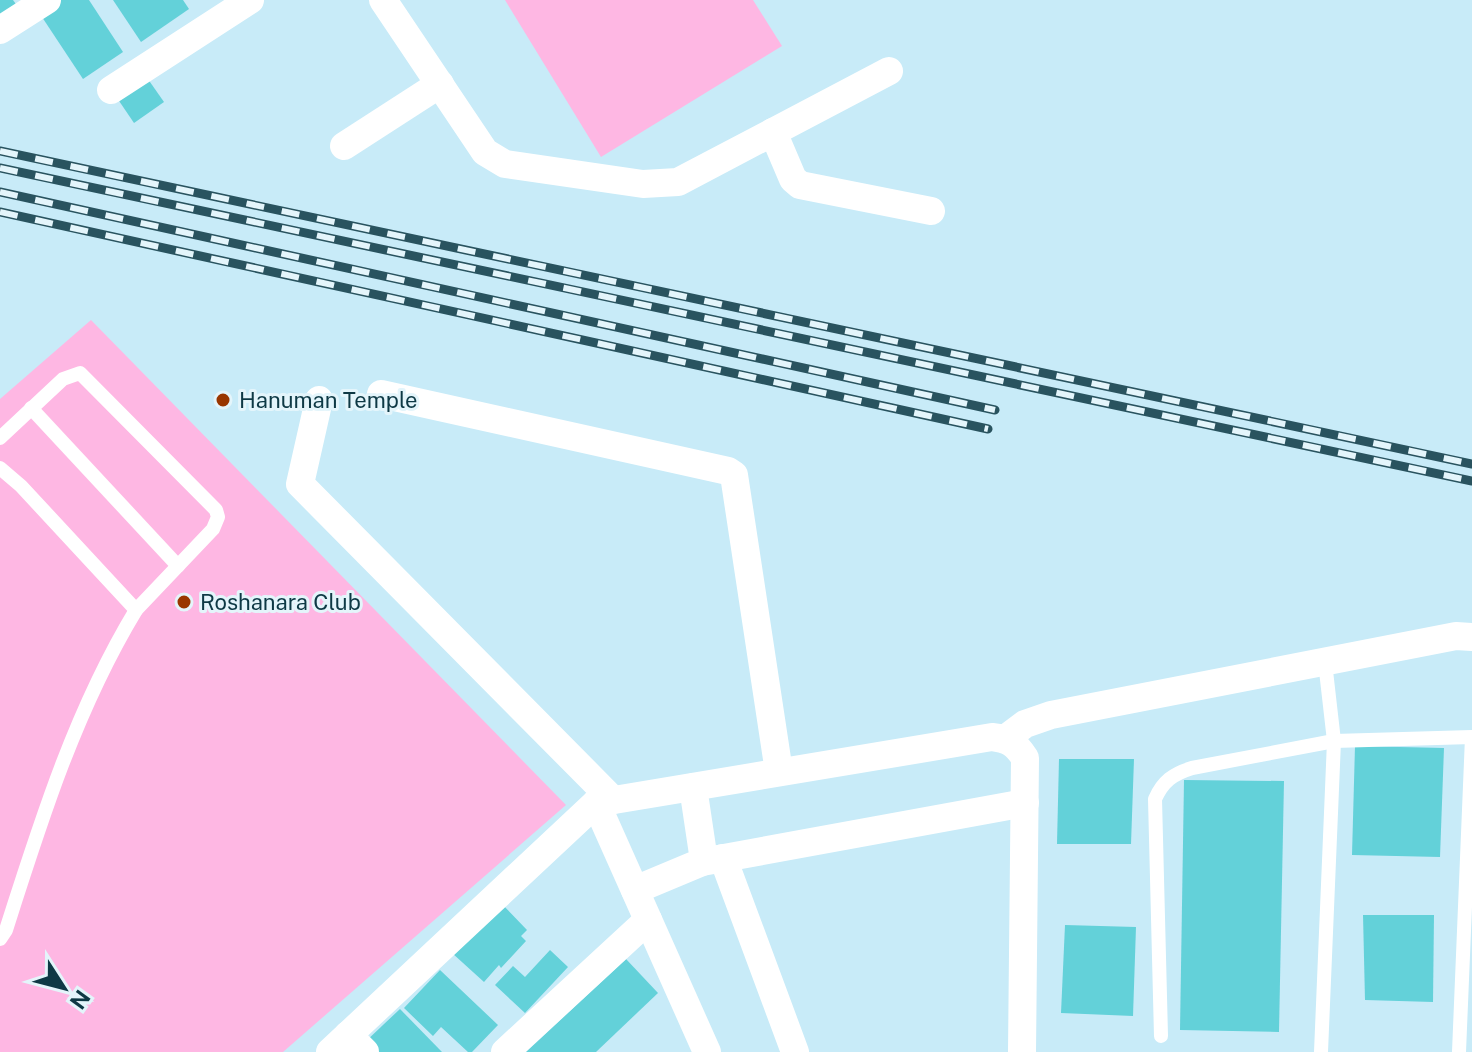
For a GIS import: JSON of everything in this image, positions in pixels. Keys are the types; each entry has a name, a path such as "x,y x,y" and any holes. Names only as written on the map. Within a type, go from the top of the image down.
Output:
{"street":[{"path":"0,30 47,0"},
{"path":"111,90 250,0"},
{"path":"383,0 485,152 505,164 658,185 678,182 889,71"},
{"path":"344,146 440,84"},
{"path":"773,132 793,179 800,185 931,211"},
{"path":"381,394 728,471 734,475 779,772"},
{"path":"319,400 300,484 604,801 635,890 707,1052"},
{"path":"1005,739 1025,724 1051,715 1456,636 1472,637"},
{"path":"347,1046 604,801 992,737 1017,745 1025,758 1022,1052"},
{"path":"693,787 702,848 712,860 795,1052"},
{"path":"635,890 712,860 1025,803"},
{"path":"505,1052 648,920"}],"lane":[{"path":"0,438 63,379 80,373 216,510 218,517 213,529 136,610 100,672 46,804 6,930 0,939"},
{"path":"31,408 178,566"},
{"path":"0,468 21,486 136,610"},
{"path":"1321,1052 1334,741 1325,662"},
{"path":"1161,1036 1155,799 1160,787 1177,773 1192,768 1334,741 1472,737 1459,1052"}],"shaded area":[{"path":"505,0 753,0 782,46 601,157"},
{"name":"Roshanara Club","path":"91,320 566,805 283,1052 0,1052 0,399"}],"building":[{"path":"0,0 13,0 18,7 0,19"},
{"path":"55,0 89,0 123,52 83,79 38,11"},
{"path":"113,0 183,0 189,9 141,42"},
{"path":"143,72 164,102 134,123 113,92"},
{"path":"1355,746 1444,748 1440,857 1352,855"},
{"path":"1059,759 1134,759 1131,844 1057,844"},
{"path":"1184,780 1284,781 1279,1032 1180,1030"},
{"path":"500,902 527,930 521,936 526,941 484,982 452,953"},
{"path":"1363,915 1434,915 1433,1002 1365,1000"},
{"path":"1065,925 1136,927 1133,1016 1061,1013"},
{"path":"550,950 568,967 525,1013 495,985 513,966 525,977"},
{"path":"626,959 658,993 596,1052 526,1052"},
{"path":"440,970 498,1025 472,1052 468,1052 441,1027 433,1036 404,1008"},
{"path":"400,1009 442,1052 375,1052 365,1042"}],"railway":[{"path":"0,151 1472,464"},
{"path":"0,168 1472,481"},
{"path":"0,192 995,410"},
{"path":"0,212 988,429"}],"place":[{"name":"Hanuman Temple","path":"223,400"},
{"name":"Roshanara Club","path":"184,602"}]}
